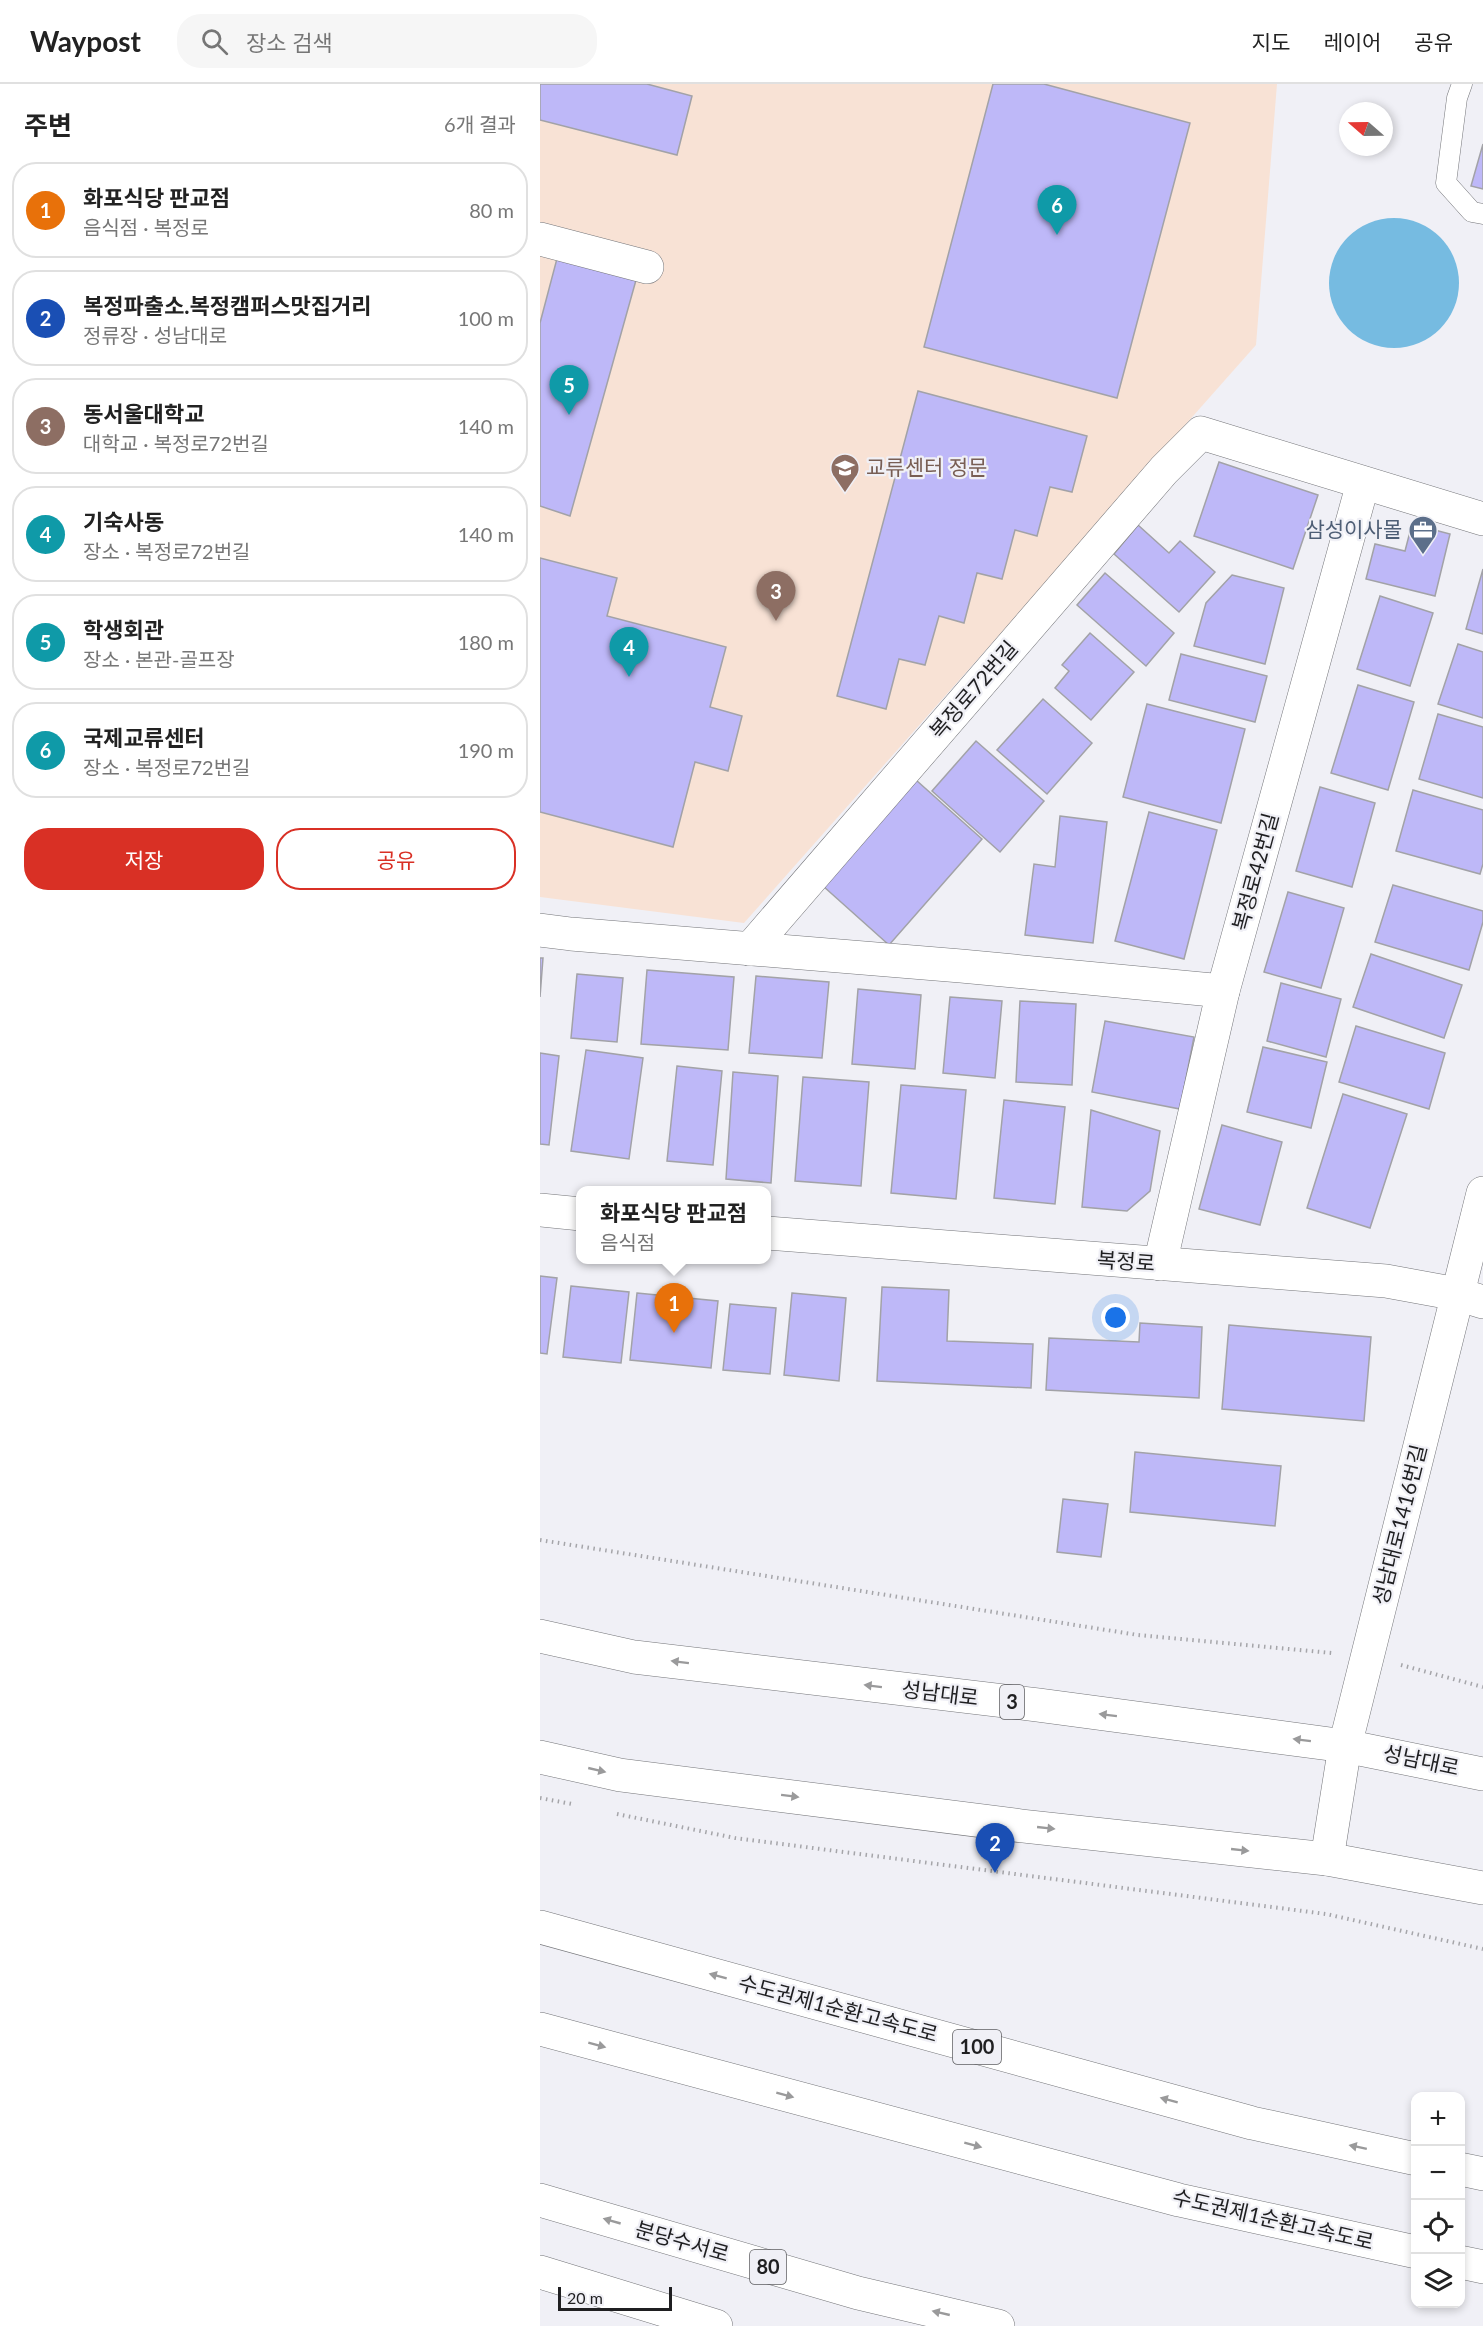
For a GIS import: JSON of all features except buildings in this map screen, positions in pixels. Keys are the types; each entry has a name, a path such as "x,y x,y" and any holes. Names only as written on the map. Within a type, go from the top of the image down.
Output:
{"main road":[{"path":"540,239 647,267"},
{"name":"복정로72번길","path":"750,949 1164,470 1201,434 1363,483"},
{"path":"1363,483 1483,519"},
{"name":"복정로42번길","path":"1160,1264 1223,991 1363,483"},
{"path":"540,930 1223,991"},
{"name":"성남대로1416번길","path":"1327,1859 1345,1746 1368,1656 1470,1298 1483,1193"},
{"path":"540,1210 576,1214"},
{"name":"복정로","path":"771,1233 1386,1281 1470,1298"},
{"name":"성남대로","path":"540,1636 634,1657 1038,1705 1345,1746 1483,1774"},
{"path":"540,1757 620,1775 1022,1826 1327,1859 1483,1888"},
{"name":"수도권제1순환고속도로","path":"540,1927 1252,2123 1411,2159"},
{"name":"수도권제1순환고속도로","path":"540,2030 1179,2200 1411,2251"},
{"path":"1465,2170 1483,2174"},
{"name":"분당수서로","path":"540,2200 858,2293 998,2326"},
{"path":"1465,2263 1483,2268"},
{"path":"540,2272 716,2326"}],"lane":[{"path":"1462,84 1457,98 1446,183 1472,212 1483,214"}],"path":[{"path":"540,1540 1138,1635 1368,1656 1483,1687"},
{"path":"540,1798 574,1805"},
{"path":"609,1812 735,1839 1326,1914 1483,1949"}],"shaded area":[{"path":"540,84 1277,84 1256,345 744,923 540,897"}],"water":[{"path":"1394,218 1419,223 1440,237 1454,258 1459,283 1454,308 1440,329 1419,343 1394,348 1369,343 1348,329 1334,308 1329,283 1334,258 1348,237 1369,223"}],"place":[{"name":"국제교류센터","path":"1057,235"},
{"name":"학생회관","path":"569,415"},
{"name":"교류센터 정문","path":"845,494"},
{"name":"삼성이사몰","path":"1423,556"},
{"name":"동서울대학교","path":"776,621"},
{"name":"기숙사동","path":"629,677"},
{"name":"화포식당 판교점","path":"674,1333"},
{"name":"복정파출소.복정캠퍼스맛집거리","path":"995,1873"}]}
